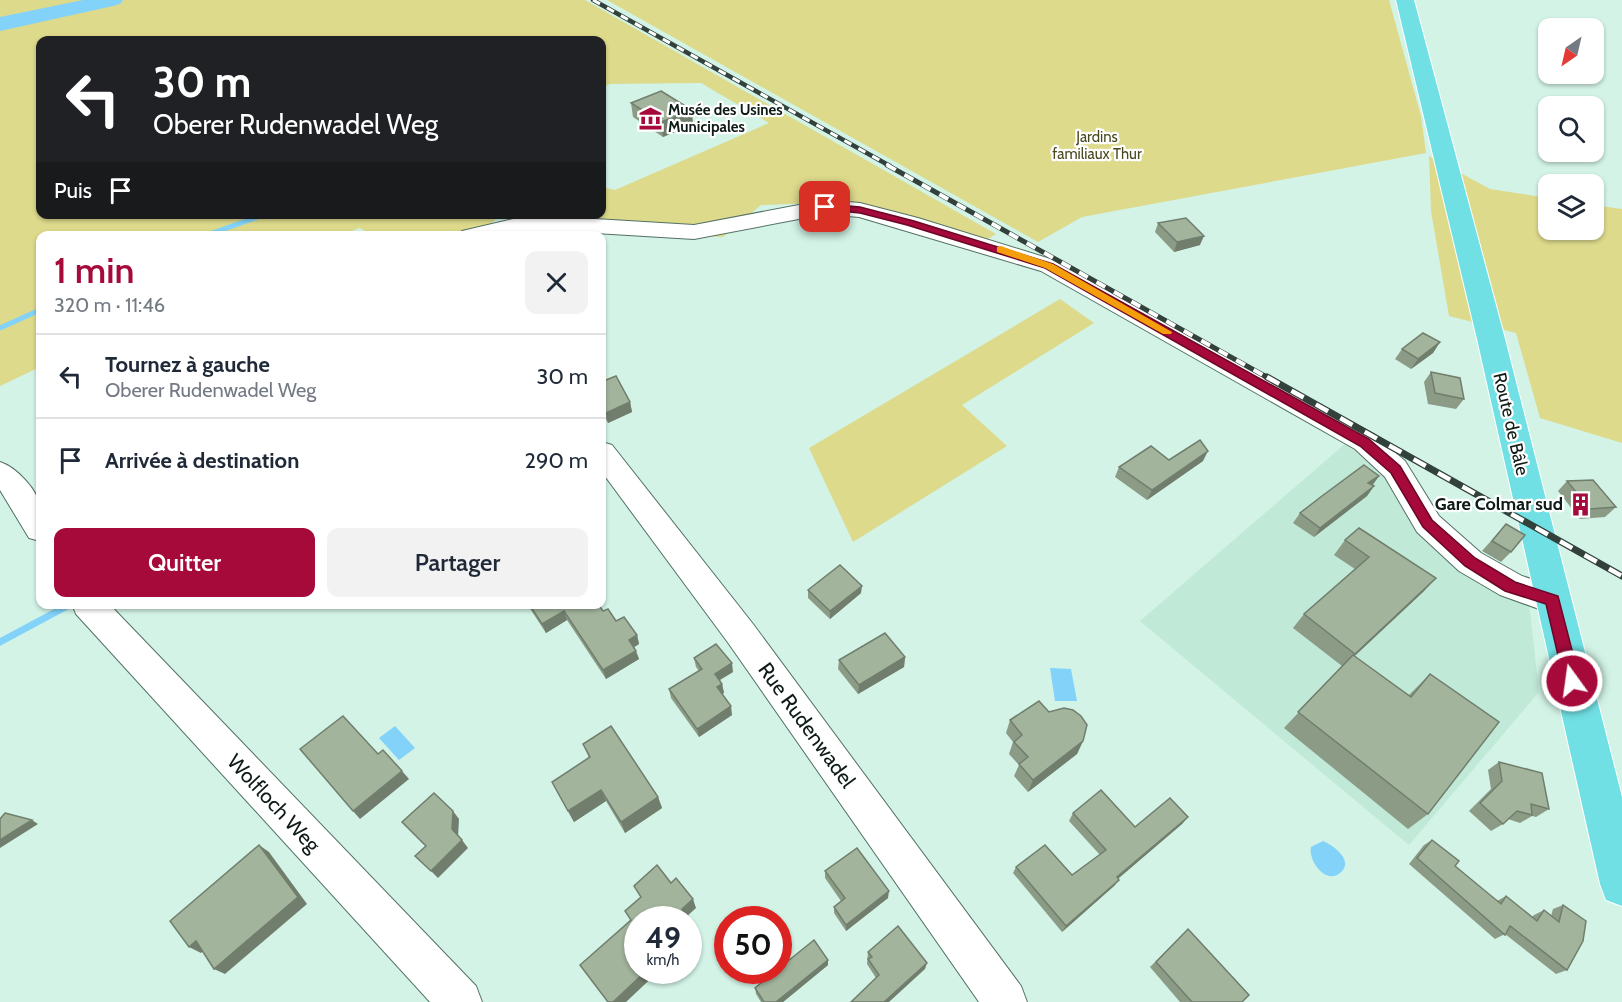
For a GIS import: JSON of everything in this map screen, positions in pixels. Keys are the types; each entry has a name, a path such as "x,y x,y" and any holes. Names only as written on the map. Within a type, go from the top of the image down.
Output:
{"main road":[{"name":"Route de Bâle","path":"1405,0 1491,339 1622,884"}],"street":[{"path":"492,231 513,226 562,224 694,232 825,207 880,215 1004,250 1049,266 1365,442 1395,469 1428,524 1470,562 1510,586 1552,600"},
{"name":"Rue Rudenwadel","path":"606,457 741,634 1005,1002"},
{"path":"0,473 10,481 36,523"},
{"name":"Wolfloch Weg","path":"93,609 460,1002"}],"shaded area":[{"path":"1346,443 1391,456 1427,532 1529,603 1539,692 1409,845 1140,621"}],"green space":[{"path":"0,0 585,0 996,234 986,240 850,202 761,205 723,237 562,228 513,220 606,219 606,188 615,190 769,123 701,83 606,86 606,36 36,36 36,219 496,219 486,229 472,231 365,231 359,228 352,231 36,231 36,369 0,386"},
{"name":"Jardins familiaux Thur","path":"607,0 1389,0 1421,116 1426,153 1082,217 1038,242"},
{"path":"1429,156 1490,189 1538,196 1538,240 1604,240 1604,207 1622,209 1622,443 1540,418 1516,333 1449,316 1431,211"},
{"path":"1060,299 1094,323 962,405 1007,446 853,542 809,448"}],"water":[{"path":"1050,668 1071,669 1077,701 1055,701"},
{"path":"395,726 415,748 399,760 379,738"},
{"path":"1323,841 1337,850 1344,859 1344,868 1334,876 1323,873 1312,858 1311,847"}],"building":[{"path":"661,91 692,110 661,122 631,103"},
{"path":"1186,218 1204,236 1177,242 1158,223"},
{"path":"1423,333 1440,342 1418,359 1402,349"},
{"path":"1431,372 1460,378 1464,399 1435,393"},
{"path":"616,376 630,402 606,413 606,380"},
{"path":"1200,440 1208,451 1152,490 1119,467 1151,446 1169,460"},
{"path":"1364,465 1379,476 1368,483 1374,486 1320,528 1300,513 1322,496"},
{"path":"1593,480 1616,507 1590,509 1567,481"},
{"path":"1506,524 1525,535 1511,552 1492,541"},
{"path":"1359,528 1436,578 1355,654 1304,614 1369,557 1345,540"},
{"path":"840,565 862,586 830,611 808,590"},
{"path":"532,609 602,609 603,611 608,609 616,621 624,617 637,635 629,640 636,651 603,670 564,611 542,624"},
{"path":"885,633 905,657 859,685 839,660"},
{"path":"716,644 732,663 715,674 722,684 717,687 731,706 697,729 669,689 702,669 694,658"},
{"path":"1353,655 1411,697 1430,674 1499,722 1428,814 1298,712"},
{"path":"1039,701 1049,712 1064,708 1073,710 1087,725 1083,741 1033,780 1019,764 1028,757 1014,742 1022,735 1010,720"},
{"path":"343,716 378,754 383,750 402,771 353,811 300,749"},
{"path":"611,726 658,797 621,822 601,790 568,811 552,782 590,757 583,744"},
{"path":"1499,762 1542,773 1549,809 1531,804 1532,815 1517,811 1503,824 1480,803 1502,781"},
{"path":"1101,790 1135,827 1170,798 1188,817 1117,877 1119,880 1066,926 1016,867 1045,845 1072,875 1106,850 1073,813"},
{"path":"434,793 453,811 452,829 462,840 431,871 415,856 426,846 402,822"},
{"path":"5,813 32,820 0,840 0,819"},
{"path":"1432,840 1459,861 1455,866 1501,904 1506,896 1537,921 1544,910 1559,922 1563,905 1586,921 1583,941 1567,970 1510,926 1505,935 1417,858"},
{"path":"259,845 298,897 214,969 196,941 189,947 170,921"},
{"path":"857,848 889,891 846,925 834,907 845,898 825,871"},
{"path":"657,865 671,883 676,878 693,899 685,906 631,906 641,897 634,886"},
{"path":"624,926 624,984 632,984 613,1002 608,1002 580,965"},
{"path":"898,926 927,963 884,1002 851,1002 879,975 868,959 872,957 868,952"},
{"path":"1188,929 1249,995 1242,1002 1192,1002 1156,962"},
{"path":"814,940 828,960 776,1002 764,1002 755,988 760,984 792,984 792,958"}],"waterway":[{"path":"0,24 113,0"},
{"path":"218,231 252,219"},
{"path":"0,328 36,312"},
{"path":"0,642 62,609"}],"railway":[{"path":"593,0 890,166"},
{"path":"887,165 1270,379"},
{"path":"1267,377 1622,576"}],"slow traffic":[{"path":"1001,249 1049,266 1167,332"}],"place":[{"name":"Musée des Usines Municipales","path":"650,119"},
{"name":"Gare Colmar sud","path":"1581,504"}],"route":[{"path":"825,207 860,210 910,223 1004,250 1049,266 1365,442 1395,469 1428,524 1470,562 1510,586 1552,600 1572,681"}]}
